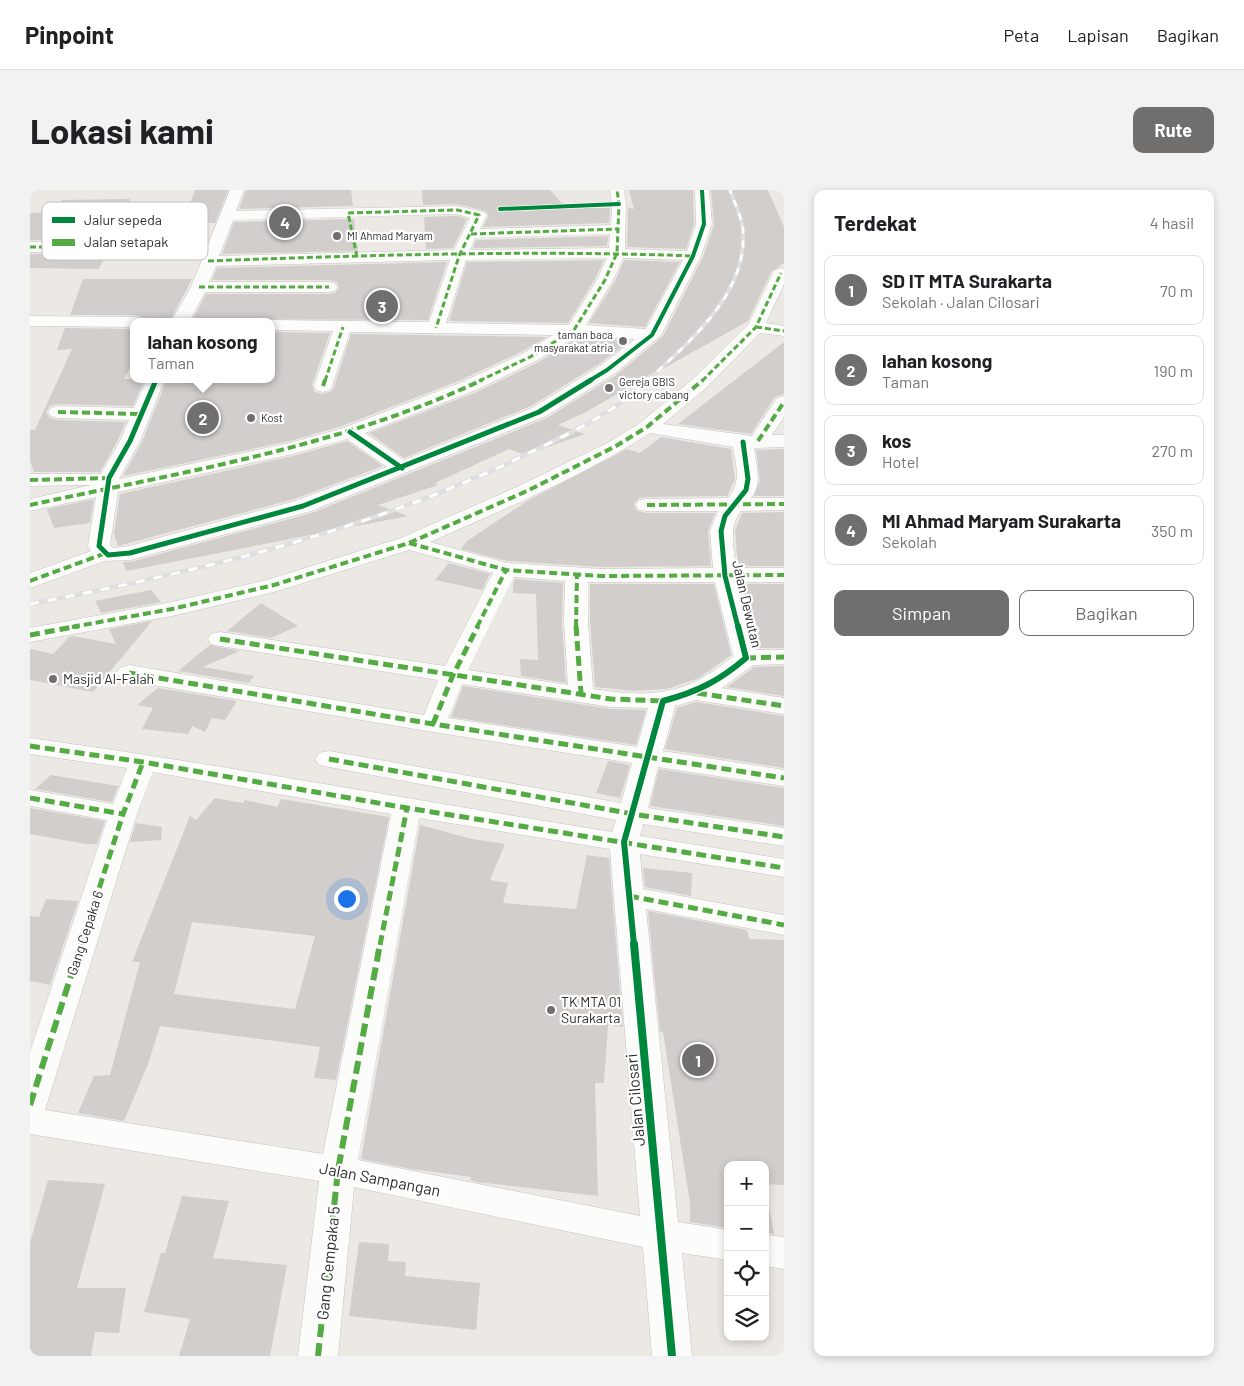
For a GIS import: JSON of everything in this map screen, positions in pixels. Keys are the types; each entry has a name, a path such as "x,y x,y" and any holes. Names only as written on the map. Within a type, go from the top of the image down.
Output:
{"street":[{"path":"30,505 109,483 284,450 350,432 469,386 530,357 574,330 605,280 616,253 619,204 617,190"},
{"path":"30,581 106,553 117,555 130,553 303,506 539,412 607,370 652,335 693,256 704,224 702,190"},
{"path":"182,318 199,287 235,195 250,200"},
{"path":"381,198 424,198 438,195"},
{"path":"226,216 457,210 472,212 479,216 459,256 436,328"},
{"path":"348,213 357,257"},
{"path":"470,234 617,229"},
{"path":"208,261 616,253 693,256"},
{"path":"30,635 172,609 274,585 409,543 527,491 616,446 647,427 700,383 756,327 781,272"},
{"path":"199,287 329,287"},
{"path":"30,321 130,322"},
{"path":"275,325 574,330 652,335"},
{"path":"322,386 343,327"},
{"path":"756,327 784,331"},
{"path":"106,553 99,546 109,483 130,441 154,383"},
{"path":"751,441 784,402"},
{"path":"58,412 141,414"},
{"path":"647,427 751,441 784,441"},
{"path":"350,432 402,468"},
{"name":"Jalan Dewutan","path":"220,638 611,698 663,701 696,692 723,678 746,658 725,576 721,531 725,516 746,490 751,441"},
{"path":"30,480 109,483"},
{"path":"647,505 784,504"},
{"path":"409,543 506,570 577,574 784,575"},
{"path":"433,724 453,675 506,570"},
{"path":"577,574 576,622 581,693"},
{"path":"746,658 784,657"},
{"path":"130,673 433,724 784,778"},
{"path":"696,692 784,706"},
{"path":"624,842 663,701"},
{"path":"30,746 143,762 407,808 784,868"},
{"path":"328,758 633,814 784,837"},
{"name":"Gang Cepaka 6","path":"30,1105 123,814 143,762"},
{"path":"30,798 123,814"},
{"name":"Gang Cempaka 5","path":"318,1356 338,1170 396,857 407,808"},
{"name":"Jalan Cilosari","path":"624,842 672,1356"},
{"path":"630,896 784,925"},
{"name":"Jalan Sampangan","path":"30,1121 338,1170 661,1235 724,1244"},
{"path":"769,1251 784,1253"}],"building":[{"path":"195,190 228,190 215,223 208,223 208,202 191,202"},
{"path":"246,190 351,190 353,206 239,209"},
{"path":"422,190 550,190 566,208 610,208 609,223 483,227 489,215 485,211 457,204 423,205"},
{"path":"629,190 693,190 694,224 686,249 627,247 628,208 634,209"},
{"path":"711,190 768,190 784,227 784,263 771,272 748,321 656,371 588,411 558,425 585,434 525,455 509,449 435,483 438,485 378,505 408,516 126,571 123,562 130,562 312,513 547,418 615,376 663,336 703,257 714,225"},
{"path":"130,199 129,202 60,202 62,200"},
{"path":"42,212 42,240 30,240 30,213"},
{"path":"457,216 467,219 453,248 426,249 424,217"},
{"path":"354,219 358,251 222,254 234,222"},
{"path":"608,236 607,246 473,248 476,240"},
{"path":"30,254 42,254 42,260 103,260 99,269 30,268"},
{"path":"604,260 595,279 568,323 449,321 467,262"},
{"path":"624,260 680,262 645,327 589,323 615,281"},
{"path":"447,262 428,320 194,318 206,294 329,294 335,293 339,288 337,282 329,280 212,280 217,268"},
{"path":"83,279 192,279 172,318 143,318 134,315 70,315"},
{"path":"65,328 130,329 130,368 124,379 130,379 130,383 143,383 133,406 58,404 50,406 46,412 50,418 58,420 126,422 100,472 34,472 30,461 30,430 35,430 72,349 57,350"},
{"path":"275,332 330,333 312,385 315,392 322,394 331,392 334,387 351,334 547,337 523,351 461,380 342,426 290,441 123,476 142,442 165,383 275,383"},
{"path":"577,338 630,341 599,364 531,406 404,458 369,433 477,392 537,363"},
{"path":"784,342 784,394 775,397 751,434 678,424"},
{"path":"661,437 731,449 735,479 727,496 647,497 639,498 634,504 637,511 647,513 715,513 708,531 711,566 602,567 507,561 461,549 467,541 527,501 627,449 640,453"},
{"path":"347,441 383,466 294,499 118,546 114,533 120,494 293,456"},
{"path":"784,449 784,496 754,496 760,480 756,450"},
{"path":"94,499 90,523 54,528 47,509"},
{"path":"784,512 784,566 738,566 735,531 742,513"},
{"path":"449,563 490,574 482,590 435,580"},
{"path":"515,579 563,583 562,622 566,683 521,676 520,659 538,660 536,594 513,593"},
{"path":"590,584 714,584 731,655 699,678 667,689 633,691 595,687 590,622"},
{"path":"740,584 784,584 784,648 757,648"},
{"path":"151,590 161,602 101,613 95,601"},
{"path":"261,603 298,626 271,638 227,631"},
{"path":"152,621 93,692 30,680 30,649 53,654 69,637 73,636 116,644 109,629"},
{"path":"210,645 240,651 203,667 254,676 249,683 178,671"},
{"path":"784,666 784,696 727,687 754,667"},
{"path":"463,686 611,709 646,710 636,745 451,717"},
{"path":"158,688 237,701 225,720 212,718 205,732 192,726 188,734 142,729 153,708 137,705"},
{"path":"696,702 784,716 784,768 665,749 677,708"},
{"path":"608,761 630,765 620,798 596,793"},
{"path":"659,769 784,788 784,826 650,806"},
{"path":"51,775 118,786 112,802 35,789"},
{"path":"215,798 243,803 245,800 277,807 281,799 389,817 336,1080 314,1078 320,1047 160,1026 148,1064 124,1121 78,1113 94,1076 110,1075 140,962 132,962 190,816 196,820","holes":["192,922 315,936 295,1009 174,994"]},
{"path":"30,808 105,821 97,844 86,844 30,834"},
{"path":"136,823 162,827 161,840 130,842"},
{"path":"420,825 472,839 505,844 490,880 508,883 503,903 576,909 587,855 609,858 623,1027 608,1025 604,1083 595,1083 598,1196 477,1182 470,1180 471,1177 411,1169 361,1159"},
{"path":"643,868 692,873 691,896 645,887"},
{"path":"46,899 78,901 50,985 30,981 30,916 39,917"},
{"path":"648,911 747,930 749,939 784,940 784,1185 769,1184 769,1161 724,1161 724,1227 690,1222 690,1203 663,1032 660,1032"},
{"path":"48,1180 105,1184 77,1288 126,1288 119,1333 95,1332 91,1356 30,1356 30,1243"},
{"path":"182,1196 229,1201 213,1258 287,1265 270,1356 179,1356 190,1319 144,1312 161,1253 165,1253"},
{"path":"769,1206 774,1234 769,1233"},
{"path":"359,1242 389,1244 388,1261 406,1262 405,1276 480,1283 476,1330 349,1316"}],"railway":[{"path":"647,381 713,315 726,296 736,275 742,253 743,230 740,215 730,190"},
{"path":"30,604 222,562 348,526 409,504 470,480 576,430 622,402 649,380"}],"marked path":[{"path":"30,505 293,448 350,432 469,386 530,357 574,330 605,280 617,253 619,204 617,190"},
{"path":"357,257 348,213 457,210 479,215 459,256 436,328"},
{"path":"471,234 617,229"},
{"path":"30,247 42,247"},
{"path":"208,261 317,257 617,253 693,256"},
{"path":"30,635 172,609 274,585 409,543 527,491 616,446 647,427 700,383 756,327 781,273"},
{"path":"199,287 329,287"},
{"path":"323,386 343,327"},
{"path":"756,327 784,331"},
{"path":"758,441 784,402"},
{"path":"58,412 141,414"},
{"path":"30,480 109,478"},
{"path":"647,505 784,504"},
{"path":"409,543 506,570 602,576 784,575"},
{"path":"30,581 106,553"},
{"path":"433,724 453,675 506,570"},
{"path":"577,574 576,622 581,693"},
{"path":"220,639 611,699 663,701"},
{"path":"746,658 784,657"},
{"path":"129,673 433,724 784,778"},
{"path":"697,693 784,706"},
{"path":"30,746 143,762 407,808 784,868"},
{"path":"329,759 633,814 784,837"},
{"path":"30,1105 123,814 143,762"},
{"path":"30,798 123,814"},
{"path":"318,1356 338,1170 396,857 407,808"},
{"path":"629,896 784,925"}],"cycle path":[{"path":"154,383 130,441 109,478 99,546 108,555 130,553 303,506 539,412 607,370 652,335 693,256 704,224 702,190"},
{"path":"500,209 619,204"},
{"path":"350,432 402,468"},
{"path":"672,1356 624,842 663,701 708,686 726,675 746,658 725,576 721,531 725,516 746,490 748,479 743,442"}],"place":[{"name":"MI Ahmad Maryam Surakarta","path":"285,222"},
{"name":"MI Ahmad Maryam","path":"337,236"},
{"name":"kos","path":"382,306"},
{"name":"taman baca masyarakat atria","path":"623,341"},
{"name":"Gereja GBIS victory cabang","path":"609,388"},
{"name":"lahan kosong","path":"203,418"},
{"name":"Kost","path":"251,418"},
{"name":"Masjid Al-Falah","path":"53,679"},
{"name":"TK MTA 01 Surakarta","path":"551,1010"},
{"name":"SD IT MTA Surakarta","path":"698,1060"}]}
